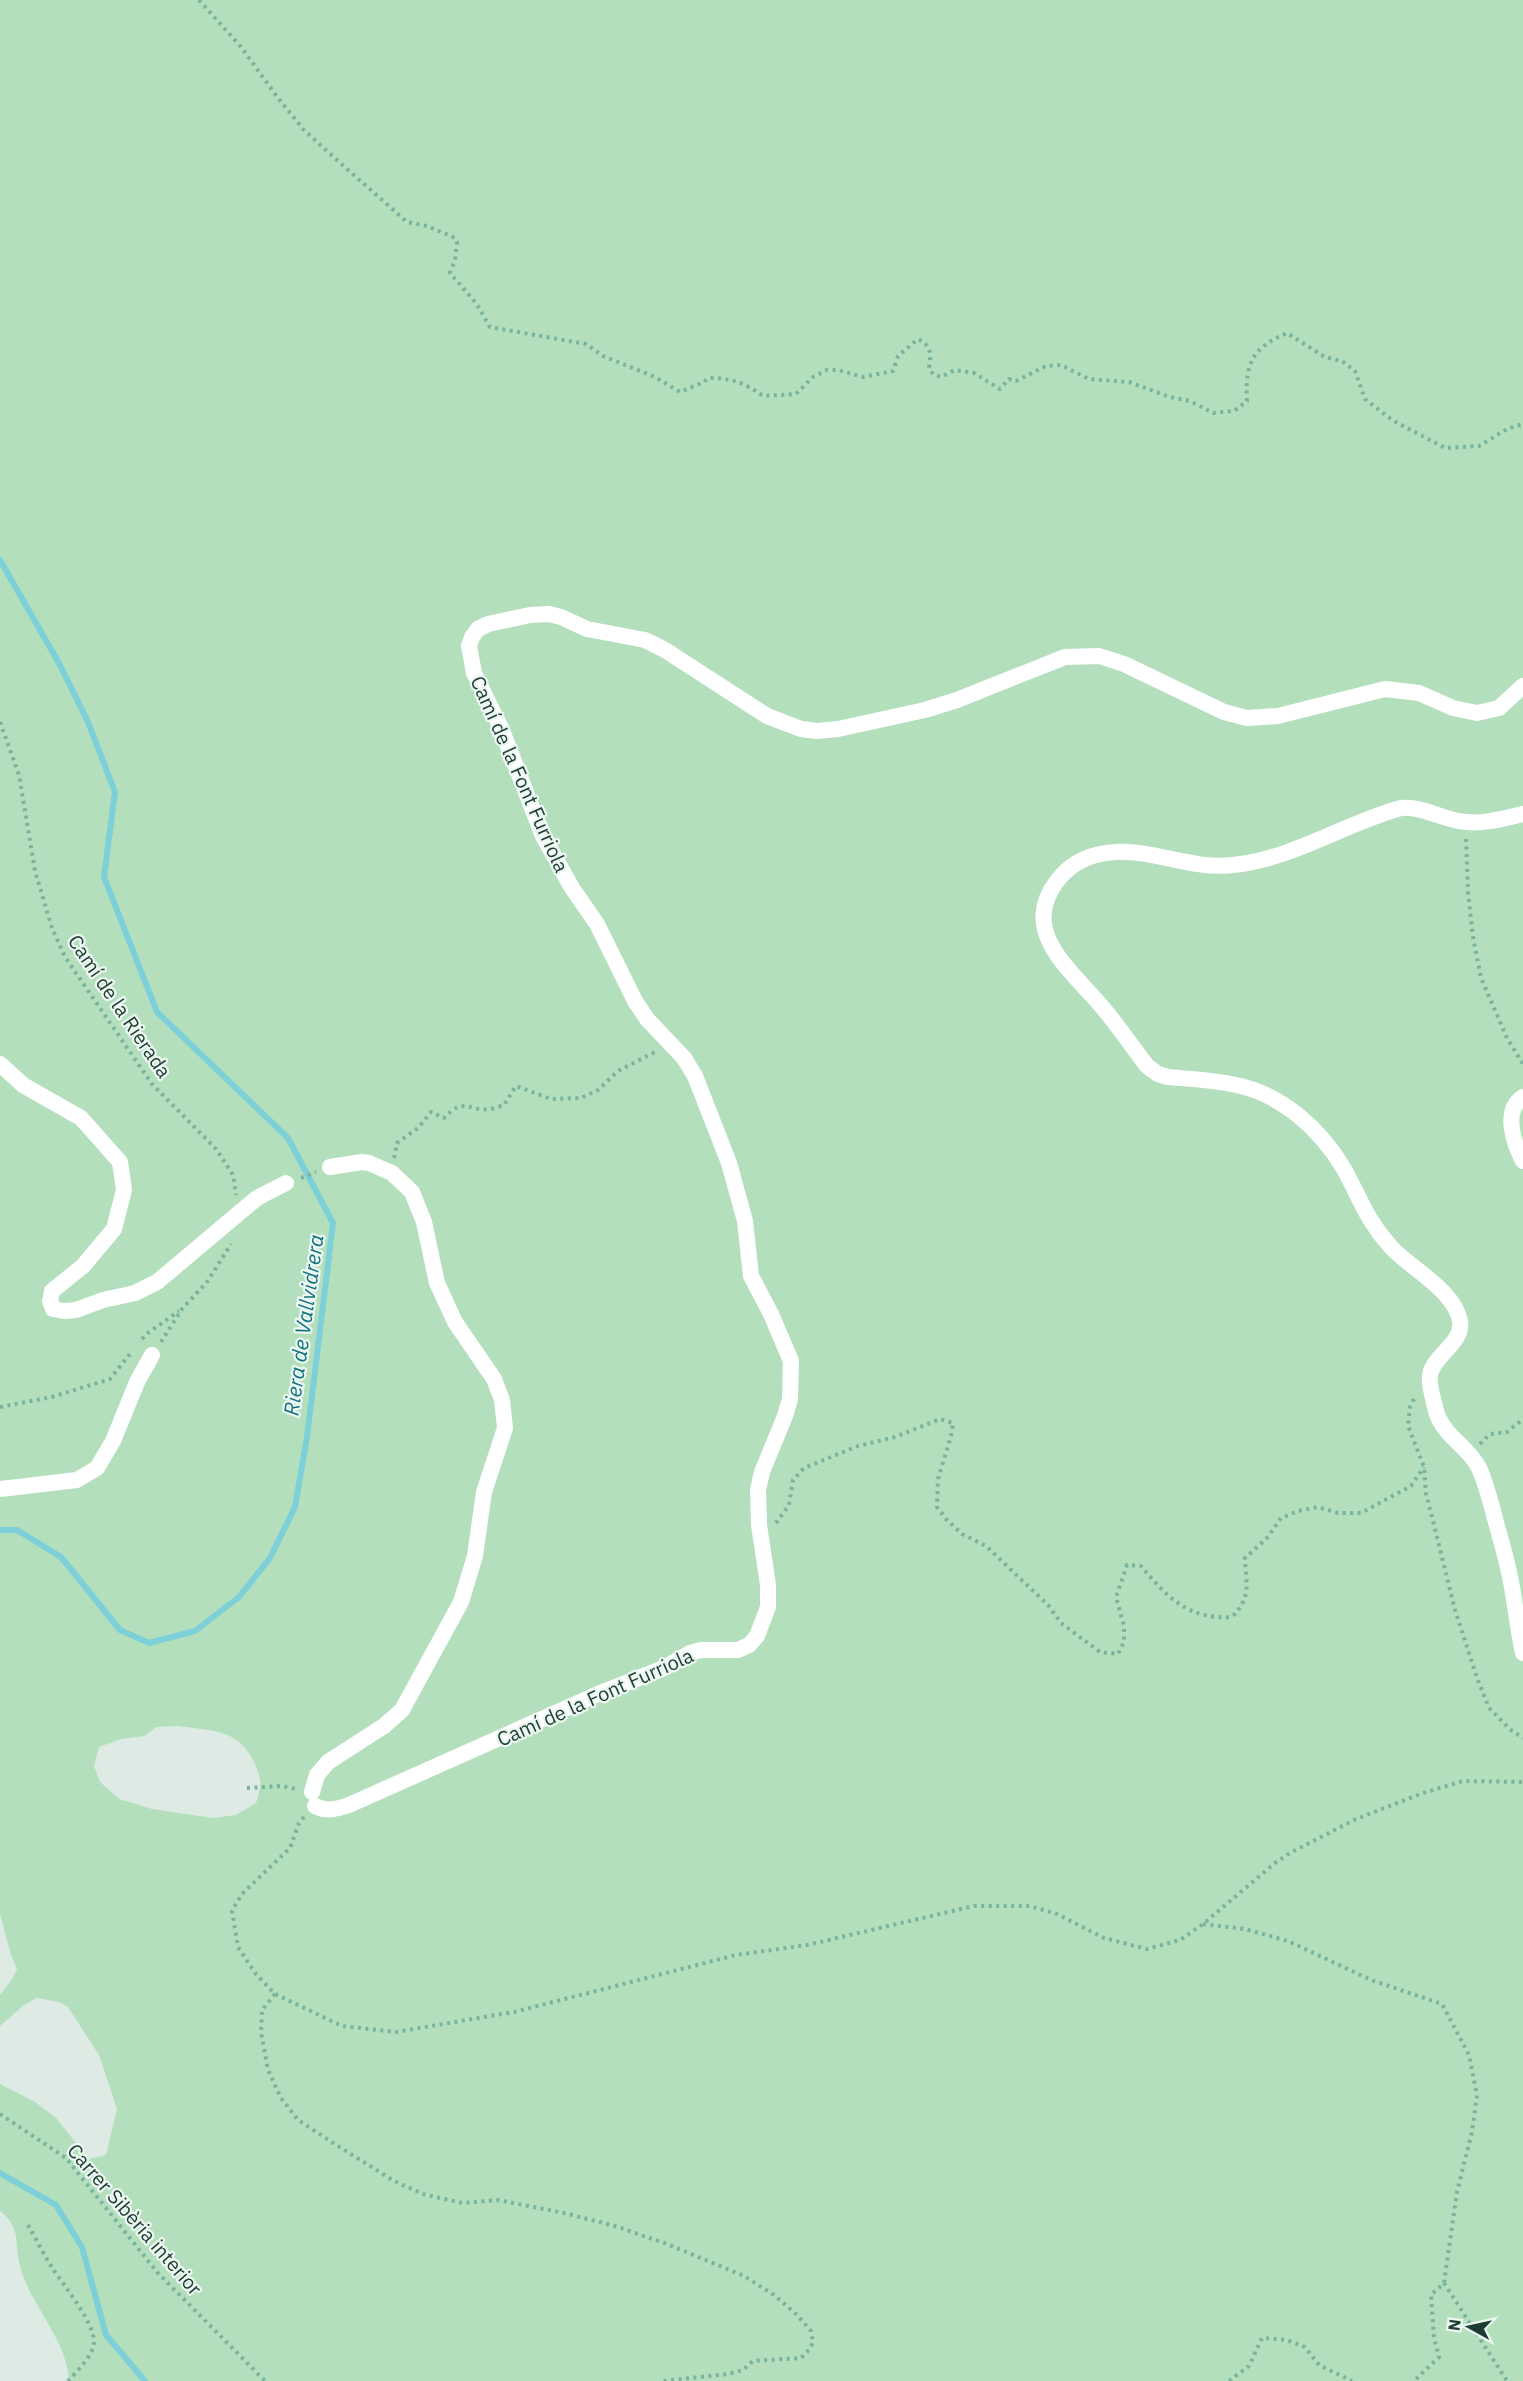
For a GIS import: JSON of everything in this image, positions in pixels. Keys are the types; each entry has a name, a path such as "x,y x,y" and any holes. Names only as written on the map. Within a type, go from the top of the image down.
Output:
{"street":[{"name":"Camí de la Font Furriola","path":"313,1799 322,1810 349,1805 598,1694 664,1668 690,1653 701,1650 738,1650 749,1645 757,1636 768,1607 768,1585 758,1490 762,1472 788,1407 791,1361 771,1314 751,1276 745,1221 729,1163 695,1076 684,1058 647,1019 635,1002 597,924 572,888 543,836 501,728 474,673 470,657 472,636 478,629 488,624 530,615 549,615 561,617 587,629 645,640 665,650 767,716 801,729 817,731 838,729 925,710 966,697 1065,657 1099,656 1124,664 1224,712 1247,718 1278,716 1385,689 1409,690 1453,708 1477,713 1499,708 1523,686"},
{"path":"1523,814 1485,822 1466,822 1420,809 1401,808 1275,855 1233,865 1214,865 1120,851 1094,854 1082,859 1060,877 1047,899 1045,916 1049,944 1054,954 1098,1002 1147,1066 1158,1074 1168,1077 1239,1085 1283,1104 1322,1137 1336,1155 1376,1230 1392,1249 1428,1276 1454,1308 1460,1319 1460,1327 1430,1376 1437,1413 1444,1430 1470,1455 1478,1466 1484,1481 1505,1555 1523,1653"},
{"path":"0,1065 23,1085 81,1118 120,1162 124,1190 114,1228 83,1266 52,1291 50,1301 53,1309 76,1310 103,1300 135,1293 157,1282 262,1194 286,1183"},
{"path":"1523,1096 1519,1099 1515,1109 1512,1134 1523,1161"},
{"path":"313,1799 317,1775 328,1762 384,1726 402,1710 461,1602 475,1556 484,1492 505,1428 502,1400 494,1379 455,1322 437,1284 417,1201 405,1184 392,1173 377,1165 362,1162 330,1167"},
{"path":"0,1488 78,1480 97,1468 113,1441 137,1382 152,1355"}],"path":[{"path":"199,0 241,47 304,130 407,222 427,226 453,237 457,242 455,260 450,273 476,303 490,327 586,344 603,356 656,377 680,392 708,378 730,378 748,385 762,396 796,394 813,377 827,370 838,370 863,377 893,371 898,356 918,339 926,343 931,353 928,368 933,374 941,377 955,370 974,373 1000,389 1009,379 1016,381 1047,366 1061,365 1089,379 1129,382 1170,397 1190,401 1213,413 1234,411 1247,401 1246,380 1252,361 1266,342 1287,333 1325,357 1342,361 1355,371 1365,399 1392,420 1444,448 1479,446 1507,429 1523,424"},
{"name":"Camí de la Rierada","path":"0,722 19,775 35,871 52,928 65,957 153,1084 216,1149 233,1175 238,1214"},
{"path":"1466,822 1468,892 1481,978 1507,1038 1523,1064"},
{"path":"392,1173 397,1143 418,1128 431,1112 444,1118 452,1109 470,1105 488,1110 504,1105 516,1086 551,1099 581,1098 598,1090 618,1071 670,1044"},
{"path":"286,1183 330,1167"},
{"path":"152,1355 182,1309 207,1282 229,1249 238,1214"},
{"path":"140,1342 148,1333 182,1309"},
{"path":"0,1407 52,1397 110,1379 133,1352"},
{"path":"1430,1376 1418,1389 1410,1407 1408,1426 1424,1467 1426,1494 1455,1610 1489,1708 1510,1730 1523,1738"},
{"path":"762,1543 789,1505 793,1480 804,1468 858,1446 895,1437 940,1419 953,1422 938,1479 937,1507 962,1534 986,1546 1048,1605 1061,1623 1100,1652 1118,1654 1124,1642 1124,1626 1116,1598 1127,1565 1141,1566 1158,1586 1193,1613 1215,1618 1232,1617 1244,1605 1247,1591 1245,1558 1267,1538 1281,1518 1298,1511 1318,1507 1338,1513 1361,1513 1411,1486 1424,1467"},
{"path":"1470,1455 1490,1434 1507,1432 1523,1419"},
{"path":"247,1788 282,1786 313,1799 299,1823 290,1848 242,1894 232,1911 238,1947 255,1973 275,1994 342,2026 396,2032 514,2012 736,1955 807,1945 974,1906 1030,1906 1057,1914 1104,1938 1147,1949 1180,1940 1203,1924 1282,1858 1356,1819 1423,1793 1463,1781 1523,1782"},
{"path":"1203,1924 1245,1929 1288,1941 1371,1980 1442,2004 1469,2055 1477,2095 1472,2132 1458,2192 1444,2283 1431,2295 1434,2338 1439,2357 1414,2381"},
{"path":"275,1994 262,2010 261,2032 268,2070 281,2098 298,2120 330,2141 394,2181 423,2194 462,2203 498,2200 564,2213 615,2226 667,2244 744,2276 774,2295 811,2331 813,2343 801,2358 753,2361 742,2370 728,2374 663,2381"},
{"name":"Carrer Sibèria interior","path":"0,2114 66,2158 157,2272 265,2381"},
{"path":"28,2224 52,2268 78,2305 94,2343 89,2355 68,2381"},
{"path":"1444,2283 1507,2381"},
{"path":"1230,2381 1249,2366 1262,2338 1287,2340 1305,2347 1319,2365 1352,2381"}],"green space":[{"path":"0,0 1523,0 1523,2381 69,2381 62,2351 25,2281 12,2224 0,2211 0,2084 35,2102 56,2118 89,2159 106,2155 117,2109 99,2055 68,2007 59,2002 37,1998 24,2005 0,2026 0,1995 17,1969 0,1914","holes":["178,1726 222,1733 240,1743 259,1773 260,1787 256,1803 236,1815 213,1818 152,1809 119,1799 100,1782 94,1766 99,1747 121,1739 145,1736 156,1727"]}],"waterway":[{"name":"Riera de Vallvidrera","path":"0,560 60,665 88,722 115,792 104,877 157,1012 288,1138 333,1223 307,1437 295,1507 270,1558 239,1597 195,1631 149,1643 120,1630 61,1557 17,1530 0,1530"},
{"name":"Riera de Vallvidrera","path":"0,2173 56,2205 82,2247 106,2335 145,2381"}]}
